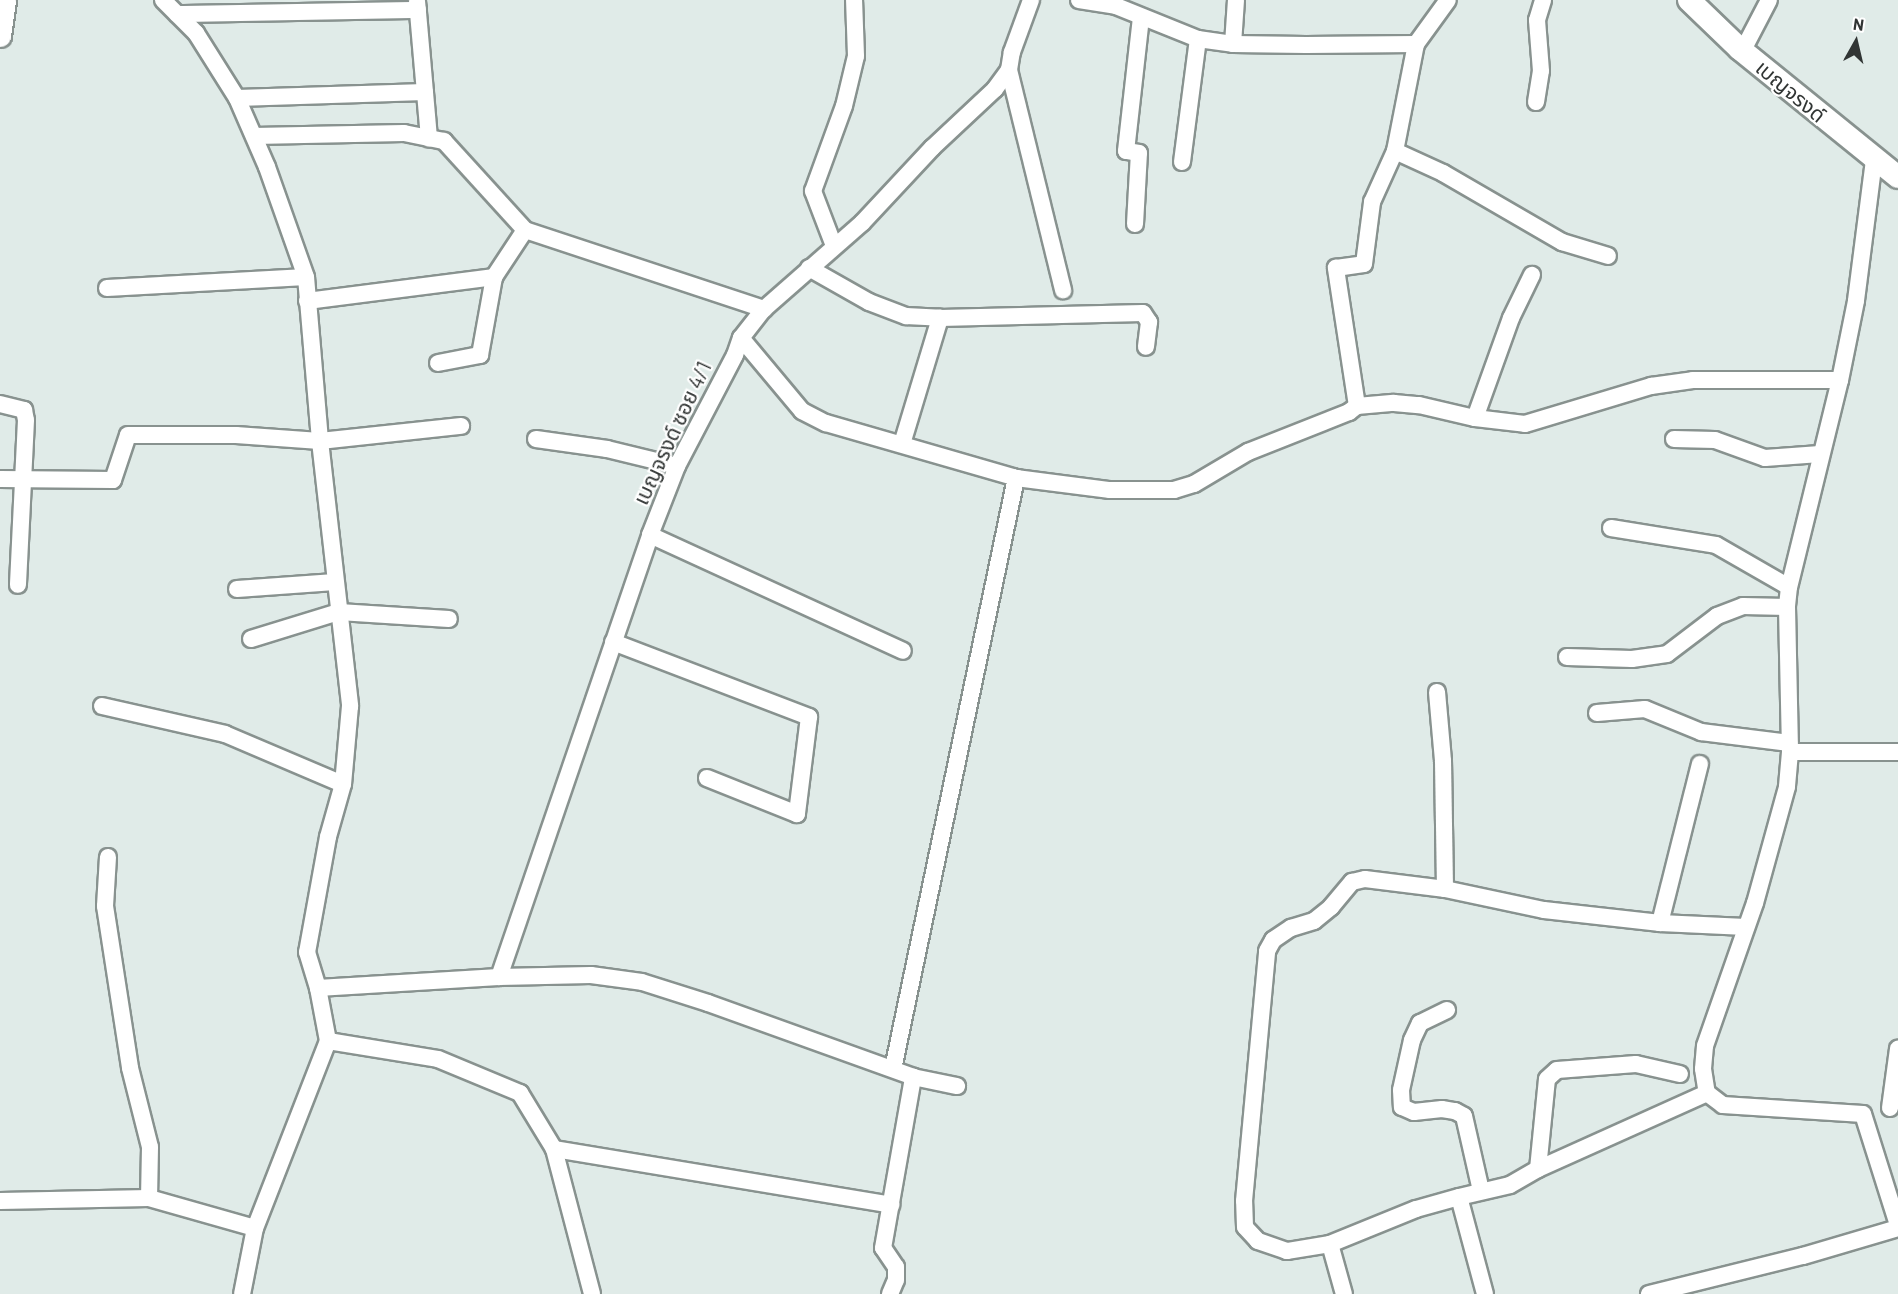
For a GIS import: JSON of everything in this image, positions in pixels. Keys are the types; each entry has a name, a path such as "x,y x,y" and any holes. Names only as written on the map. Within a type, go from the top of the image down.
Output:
{"street":[{"path":"0,36 5,0"},
{"path":"163,0 196,33 237,98 254,136 306,276 320,441 350,706 343,784 328,837 307,952 318,988 328,1041 255,1228 242,1294"},
{"path":"834,246 813,191 844,106 856,56 854,0"},
{"name":"เบญจรงด์ ซอย 4/1","path":"499,977 650,536 677,466 735,355 741,338 764,309 862,223 932,148 995,89 1009,70 1012,52 1031,0"},
{"path":"1079,0 1116,6 1198,39 1233,44 1416,44"},
{"path":"1233,44 1236,0"},
{"path":"1357,406 1336,268 1364,264 1372,202 1395,151 1416,44 1448,0"},
{"path":"1536,102 1541,71 1538,20 1543,0"},
{"name":"เบญจรงด์","path":"1689,0 1743,50 1874,160 1898,177"},
{"path":"1743,50 1769,0"},
{"path":"177,14 417,5 429,138"},
{"path":"1135,224 1139,153 1126,151 1141,18"},
{"path":"1182,162 1198,39"},
{"path":"1009,70 1063,290"},
{"path":"237,98 425,92"},
{"path":"254,136 404,133 444,141 525,230 764,309"},
{"path":"1395,151 1443,173 1562,242 1608,256"},
{"path":"1874,160 1856,301 1789,586 1787,607 1789,747 1786,787 1746,927 1706,1046 1703,1069 1707,1093 1723,1105 1863,1114 1894,1107 1898,1049"},
{"path":"438,363 480,355 494,277 525,230"},
{"path":"809,268 869,302 906,316 940,318 1143,313 1149,322 1146,347"},
{"path":"1475,418 1511,318 1532,275"},
{"path":"107,288 306,276"},
{"path":"307,301 494,277"},
{"path":"902,444 940,318"},
{"path":"741,338 802,411 826,423 1016,478 1110,490 1174,490 1194,484 1248,452 1349,412 1357,406 1394,403 1419,405 1475,418 1525,424 1651,386 1693,380 1839,380"},
{"path":"0,404 24,410 24,479 18,585"},
{"path":"0,479 113,480 128,435 236,435 320,441 461,426"},
{"path":"536,439 607,448 677,466"},
{"path":"1674,439 1715,440 1765,458 1820,454"},
{"path":"893,1069 1016,478"},
{"path":"1611,528 1716,545 1789,586"},
{"path":"650,536 903,651"},
{"path":"237,589 335,582"},
{"path":"1567,657 1632,659 1667,654 1717,616 1743,606 1787,607"},
{"path":"251,639 339,612 449,619"},
{"path":"614,642 809,717 797,814 708,778"},
{"path":"1437,692 1443,761 1445,889"},
{"path":"102,706 225,734 343,784"},
{"path":"1597,713 1645,710 1701,732 1789,747 1898,752"},
{"path":"1660,922 1700,764"},
{"path":"108,857 105,906 130,1068 150,1147 149,1198"},
{"path":"1707,1093 1538,1169 1510,1185 1416,1209 1330,1244 1287,1251 1258,1241 1245,1227 1244,1201 1267,951 1273,940 1291,928 1314,921 1331,908 1352,882 1365,879 1445,889 1544,910 1660,922 1746,927"},
{"path":"318,988 499,977 591,975 642,982 708,1003 913,1077 957,1086"},
{"path":"1447,1010 1420,1023 1412,1040 1401,1090 1402,1107 1414,1112 1448,1110 1464,1116 1481,1191"},
{"path":"328,1041 438,1059 520,1093 554,1149 592,1294"},
{"path":"1538,1169 1547,1079 1557,1070 1636,1064 1680,1074"},
{"path":"890,1294 896,1280 896,1267 884,1248 913,1077"},
{"path":"1648,1294 1803,1256 1898,1226 1863,1114"},
{"path":"554,1149 891,1205"},
{"path":"1459,1197 1485,1294"},
{"path":"0,1201 149,1198 255,1228"},
{"path":"1330,1244 1344,1294"}]}
